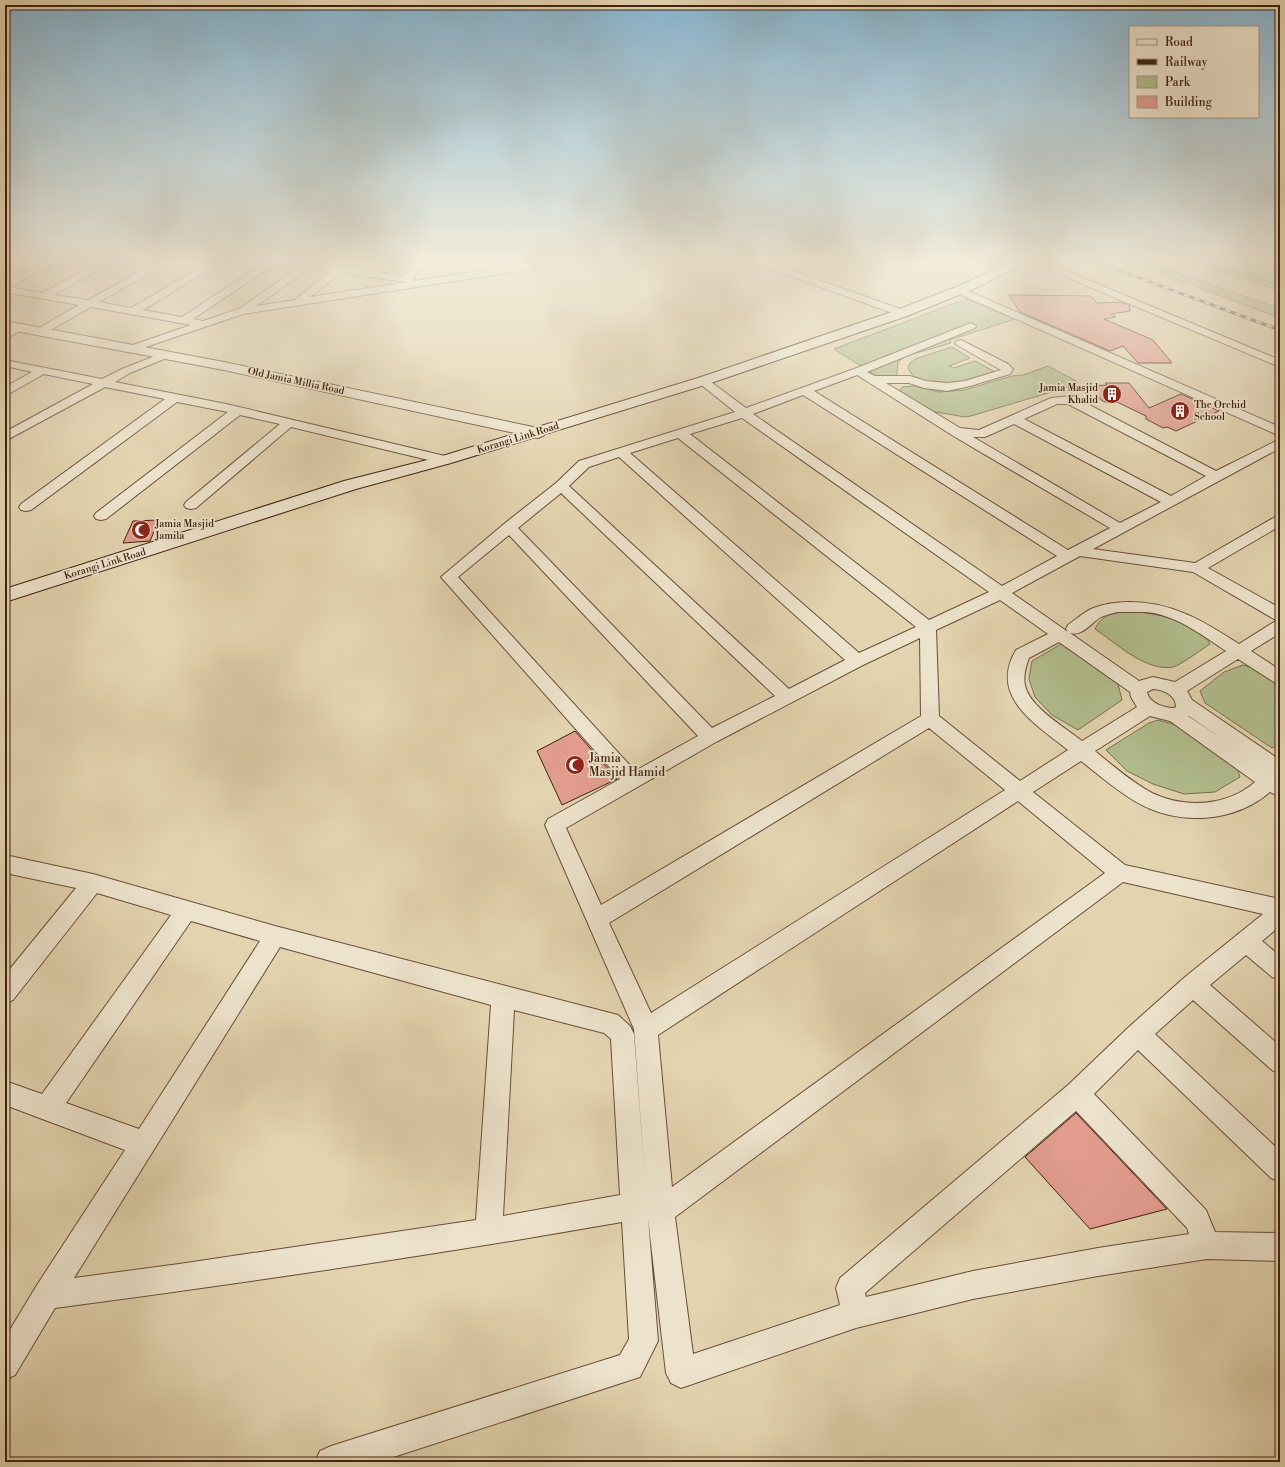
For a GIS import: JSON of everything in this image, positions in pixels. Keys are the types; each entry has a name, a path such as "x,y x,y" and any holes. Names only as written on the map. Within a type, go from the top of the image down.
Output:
{"main road":[{"name":"Old Jamia Millia Road","path":"28,328 134,348 538,433"},
{"name":"Korangi Link Road","path":"5,596 350,485 445,460 538,433 708,379 857,328"}],"street":[{"path":"5,336 18,328"},
{"path":"41,331 45,328"},
{"path":"134,348 192,328"},
{"path":"633,781 450,577 509,527 561,486 584,464 749,411 858,371 965,328"},
{"path":"1046,328 1280,432"},
{"path":"1196,328 1280,364"},
{"path":"873,380 910,379 924,384 947,387 966,384 1006,372 1007,369 1004,366 961,343"},
{"path":"5,437 126,371 165,355"},
{"path":"6,364 176,397 445,460"},
{"path":"5,392 42,371"},
{"path":"858,371 957,432 1119,528"},
{"path":"708,379 749,411 1144,687"},
{"path":"806,390 1072,553 1197,568 1280,615"},
{"path":"26,507 176,397"},
{"path":"957,432 981,434 1056,401 1070,400 1216,476"},
{"path":"101,516 237,411"},
{"path":"1014,419 1171,502"},
{"path":"191,505 289,423"},
{"path":"680,433 928,628"},
{"path":"1280,443 1072,553 1007,590 857,662 710,737 555,824 646,1029 661,1211 681,1373 856,1314 973,1285 1098,1262 1207,1245 1280,1247"},
{"path":"621,452 857,662"},
{"path":"561,486 788,698"},
{"path":"1197,568 1280,520"},
{"path":"509,527 710,737"},
{"path":"1180,710 1276,780 1252,796 1221,809 1195,811 1167,807 1145,798 1081,751 1034,713 1023,701 1015,686 1017,667 1022,654 1067,632 1096,613 1116,607 1146,607 1172,613 1196,624 1280,678"},
{"path":"1175,690 1280,626"},
{"path":"928,628 930,719 1120,873 1280,908"},
{"path":"1158,683 1175,690 1181,695 1180,710 1166,715 1149,708 1142,702 1139,696 1144,687 1158,683"},
{"path":"646,1029 1149,708"},
{"path":"597,919 930,719"},
{"path":"5,864 92,883 275,936 503,997 610,1023 622,1034 644,1341 630,1367 491,1410 332,1462"},
{"path":"661,1211 1120,873"},
{"path":"5,992 92,883"},
{"path":"47,1109 187,910"},
{"path":"856,1314 850,1288 1077,1094 1138,1034 1193,985 1280,912"},
{"path":"5,1365 47,1295 275,936"},
{"path":"1246,942 1280,970"},
{"path":"1193,985 1280,1062"},
{"path":"489,1232 503,997"},
{"path":"1138,1034 1280,1168"},
{"path":"5,1093 144,1144"},
{"path":"1077,1094 1197,1219 1207,1245"},
{"path":"47,1295 179,1278 489,1232 635,1206"}],"green space":[{"path":"888,328 986,328 950,340 951,343 906,356 898,362 896,382 889,384 834,349"},
{"path":"952,347 970,358 949,366 954,368 975,361 995,372 954,385 923,381 915,377 910,372 908,367 915,359"},
{"path":"1048,366 1078,382 1075,385 971,416 965,417 930,411 900,391 902,387 915,386 939,392 964,390 1012,376 1023,375"},
{"path":"1127,611 1147,613 1176,620 1194,629 1210,644 1177,666 1163,667 1152,665 1132,655 1095,629 1104,618 1112,614"},
{"path":"1061,644 1118,684 1122,700 1078,730 1052,715 1035,697 1029,679 1032,661"},
{"path":"1243,665 1258,670 1280,685 1280,744 1272,748 1205,703 1200,691 1224,672"},
{"path":"1158,720 1177,725 1237,768 1240,777 1215,792 1184,794 1153,784 1127,771 1106,750 1149,723"}],"building":[{"path":"1058,328 1126,328 1153,340 1172,363 1138,363 1123,346 1110,351"},
{"name":"The Orchid School","path":"1105,383 1129,383 1149,408 1181,394 1219,411 1176,431 1167,427 1163,428 1146,419 1146,416 1117,402 1105,402 1101,400 1091,386 1107,385"},
{"name":"Jamia Masjid Jamila","path":"159,520 150,541 123,543 133,521"},
{"name":"Jamia Masjid Hamid","path":"575,731 617,779 562,805 537,751"},
{"path":"1076,1113 1167,1209 1090,1229 1025,1157"}],"railway":[{"path":"1276,328 1280,330"}],"place":[{"name":"Jamia Masjid Khalid","path":"1112,394"},
{"name":"The Orchid School","path":"1180,411"},
{"name":"Jamia Masjid Jamila","path":"141,530"},
{"name":"Jamia Masjid Hamid","path":"575,765"}]}
